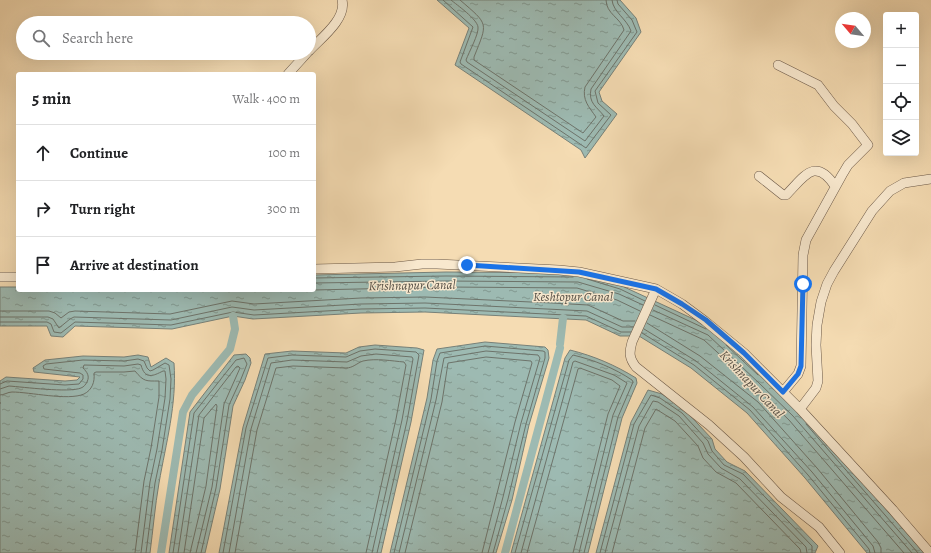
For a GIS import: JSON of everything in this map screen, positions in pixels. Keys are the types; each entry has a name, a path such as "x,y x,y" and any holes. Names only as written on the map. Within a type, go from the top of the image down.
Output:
{"street":[{"path":"316,43 338,20 343,7 343,1"},
{"path":"290,72 301,60"},
{"path":"778,65 818,85 834,106 852,124 867,144 867,147 848,165 806,240 803,255 801,366 798,374 783,392"},
{"path":"759,176 783,195 786,195 809,173 814,171 825,173 835,186"},
{"path":"800,409 816,388 818,381 816,346 817,325 821,302 827,284 834,271 872,211 885,195 904,183 931,179"},
{"path":"316,269 395,267 437,264 559,270 579,272 656,289 706,320 744,353 800,409 893,510 930,553"},
{"path":"0,277 16,277"},
{"path":"656,289 632,342 630,349 631,361 709,425 744,457 781,497 819,527 840,553"}],"water":[{"path":"437,0 620,0 636,18 641,32 599,92 602,101 617,114 585,158 581,150 455,65 469,28"},
{"name":"Keshtopur Canal","path":"446,272 579,273 622,286 713,328 823,437 924,553 867,553 805,478 747,413 691,368 639,336 620,336 586,320 425,312 361,313 253,319 233,316 172,329 75,326 63,337 51,336 47,326 0,326 0,287 16,287 16,292 316,292 316,275"},
{"path":"485,342 545,347 548,350 549,358 529,425 512,500 496,553 390,553 427,398 433,360 437,349"},
{"path":"375,345 417,348 424,350 411,422 381,553 219,553 243,427 265,354 292,351 346,353 359,347"},
{"path":"570,350 596,358 612,365 636,378 637,383 622,418 588,553 511,553 565,358"},
{"path":"246,354 250,358 251,363 233,406 220,489 205,553 169,553 190,412 234,355"},
{"path":"138,355 148,357 151,367 166,358 174,363 175,378 168,438 158,492 150,553 0,553 0,381 6,377 65,381 77,380 80,377 34,372 33,368 45,360 83,356 124,357"},
{"path":"648,390 662,394 684,409 712,439 715,449 727,462 745,471 818,546 815,553 596,553 631,422"}],"waterway":[{"path":"161,553 183,412 192,395 230,349 235,329 233,316"},
{"path":"560,344 563,318"},
{"path":"505,553 560,348"}],"route":[{"path":"467,265 579,272 656,289 706,320 744,353 783,392 798,374 801,366 803,284"}],"water label":[{"name":"Krishnapur Canal","path":"412,285"},
{"name":"Krishnapur Canal","path":"752,384"}]}
